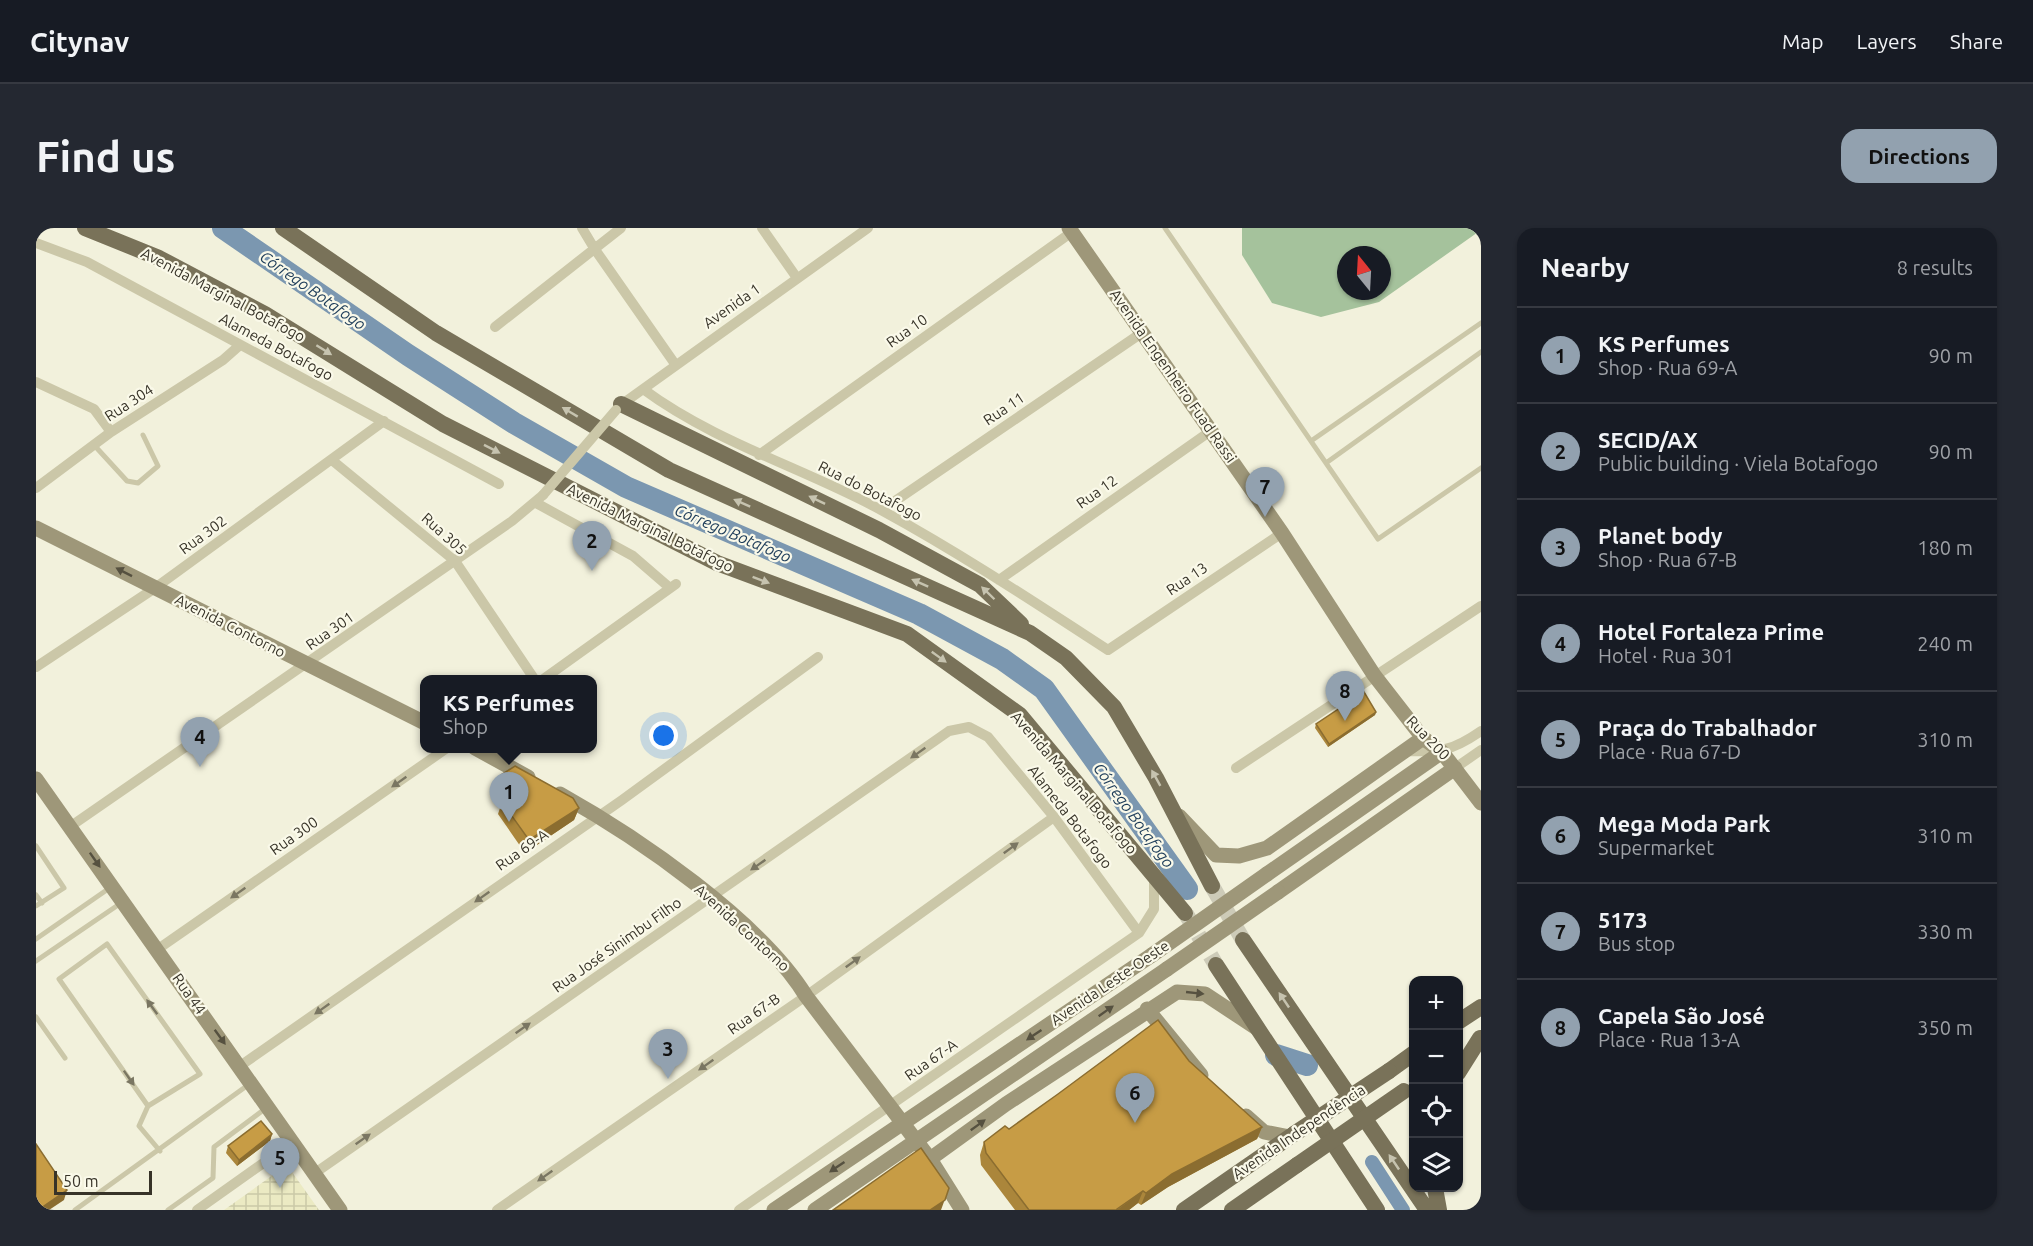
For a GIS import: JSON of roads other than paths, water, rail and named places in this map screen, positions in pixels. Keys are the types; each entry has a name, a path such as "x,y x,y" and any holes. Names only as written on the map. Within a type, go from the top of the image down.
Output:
{"main road":[{"name":"Avenida Marginal Botafogo","path":"85,228 170,263 265,314 443,424 717,563 907,634 1020,715 1185,913"},
{"path":"283,228 436,333 669,470 1030,633"},
{"name":"Avenida Engenheiro Fuad Rassi","path":"1073,230 1282,533 1374,675"},
{"path":"619,407 868,525 980,585 1030,633 1066,658 1114,707 1174,811 1212,886"},
{"name":"Avenida Contorno","path":"36,528 420,721"},
{"name":"Rua 200","path":"1374,675 1423,738 1442,752 1481,803"},
{"path":"1174,811 1216,855 1239,856 1267,848 1423,738"},
{"name":"Avenida Leste-Oeste","path":"774,1210 1152,955 1442,752"},
{"name":"Avenida Contorno","path":"484,753 598,816 712,897 790,971 889,1108 930,1159 962,1210"},
{"name":"Avenida Leste-Oeste","path":"815,1210 915,1140 966,1108 1455,768"},
{"name":"Rua 44","path":"36,779 252,1082 340,1210"},
{"path":"1243,940 1427,1210"},
{"path":"1216,965 1377,1210"},
{"path":"930,1159 1006,1104 1147,1009 1177,992 1205,994 1258,1029"},
{"path":"1463,1019 1481,1007"},
{"path":"1147,1009 1198,1072 1213,1086"},
{"path":"1463,1050 1480,1038"},
{"path":"1463,1065 1480,1038"},
{"name":"Avenida Independência","path":"1184,1210 1409,1056"},
{"name":"Avenida Independência","path":"1232,1210 1409,1088"},
{"path":"966,1108 1006,1104"},
{"path":"1237,1107 1264,1132 1292,1136"},
{"path":"1436,1192 1439,1210"}],"street":[{"path":"582,228 675,364"},
{"path":"495,327 621,228"},
{"path":"762,228 797,278"},
{"name":"Avenida 1","path":"539,499 619,407 675,364 868,228"},
{"name":"Rua 10","path":"759,455 1073,230"},
{"name":"Alameda Botafogo","path":"36,243 87,262 499,484"},
{"name":"Rua 11","path":"882,510 1143,332"},
{"name":"Rua 304","path":"36,488 111,432 223,360 240,345"},
{"path":"36,382 94,409 111,432"},
{"name":"Rua do Botafogo","path":"643,389 659,401 759,455 882,510 999,580 1108,650"},
{"name":"Rua 302","path":"36,667 155,588 384,422"},
{"name":"Rua 12","path":"999,580 1212,430"},
{"name":"Rua 305","path":"333,461 455,561 532,675"},
{"path":"539,499 633,556 673,586 549,675"},
{"name":"Rua 301","path":"71,826 307,665 539,499"},
{"name":"Rua 13","path":"1108,650 1282,533"},
{"path":"1236,768 1481,606"},
{"name":"Rua 69-A","path":"240,1066 598,816 818,657"},
{"name":"Alameda Botafogo","path":"969,727 988,737 1054,817 1139,933"},
{"name":"Rua José Sinimbu Filho","path":"315,1173 949,731 969,727"},
{"path":"1404,751 1442,752 1465,742 1481,731"},
{"path":"1455,768 1481,750"},
{"name":"Rua 300","path":"158,949 440,753"},
{"name":"Rua 67-B","path":"497,1210 806,996 1054,817"},
{"path":"1139,933 1154,909 1154,876"},
{"name":"Rua 67-A","path":"739,1210 1139,933"},
{"path":"850,1135 860,1151"},
{"path":"197,1210 293,1142"}],"lane":[{"path":"1165,228 1378,539 1481,468"},
{"path":"1311,441 1481,323"},
{"path":"1326,462 1481,352"},
{"path":"94,445 131,484 138,483 158,466 143,435"},
{"path":"36,846 64,888 39,905 36,895"},
{"path":"36,939 112,886"},
{"path":"36,961 124,901"},
{"path":"148,1106 59,979 107,944 200,1074 148,1106 139,1126 160,1151"},
{"path":"36,1017 65,1059"},
{"path":"75,1210 160,1151 252,1082"},
{"path":"168,1210 213,1178 214,1147 268,1106"}],"waterway":[{"name":"Córrego Botafogo","path":"223,228 408,355 514,423 626,487 919,614 1002,659 1044,689 1187,889"},
{"path":"1276,1055 1307,1065"},
{"path":"1372,1162 1403,1210"}],"tunnel":[{"path":"1212,886 1243,940"},
{"path":"1186,914 1216,965"}],"place":[{"name":"5173","path":"1265,517"},
{"name":"SECID/AX","path":"592,571"},
{"name":"Capela São José","path":"1345,721"},
{"name":"Hotel Fortaleza Prime","path":"200,767"},
{"name":"KS Perfumes","path":"509,822"},
{"name":"Planet body","path":"668,1079"},
{"name":"Mega Moda Park","path":"1135,1123"},
{"name":"Praça do Trabalhador","path":"280,1188"}]}
